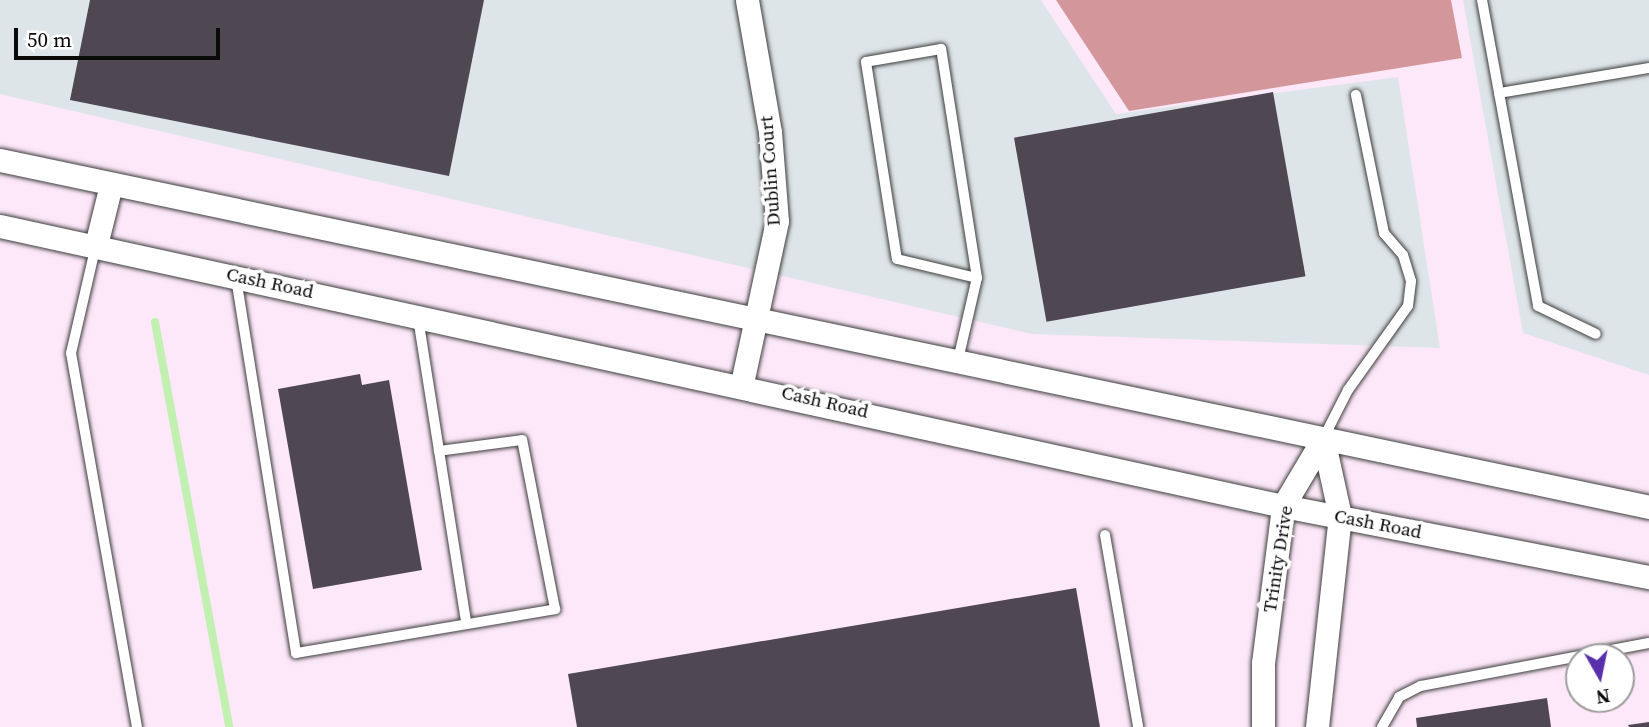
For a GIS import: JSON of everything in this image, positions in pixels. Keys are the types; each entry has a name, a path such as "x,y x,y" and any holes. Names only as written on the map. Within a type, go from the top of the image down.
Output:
{"street":[{"name":"Dublin Court","path":"742,383 777,221 770,132 747,0"},
{"path":"0,160 111,185 758,316 1649,507"},
{"path":"96,245 111,185"},
{"name":"Cash Road","path":"0,226 742,383 1283,506 1649,577"},
{"path":"1317,727 1340,516 1323,439"},
{"name":"Trinity Drive","path":"1263,727 1263,663 1283,506 1323,439"}],"lane":[{"path":"1482,0 1538,306 1596,334"},
{"path":"958,360 977,278 941,49 866,62 897,259 977,278"},
{"path":"1499,93 1649,68"},
{"path":"1323,439 1342,400 1408,306 1411,281 1403,255 1384,233 1356,95"},
{"path":"96,245 71,353 137,727"},
{"path":"236,275 296,653 466,620 555,609 522,440 439,451"},
{"path":"418,314 466,620"},
{"path":"1105,535 1138,727"},
{"path":"1382,727 1399,697 1421,686 1649,643"}],"shaded area":[{"path":"0,0 1041,0 1116,114 1398,77 1440,348 1032,334 0,94"},
{"path":"1056,0 1451,0 1462,58 1129,111"},
{"path":"1463,0 1649,0 1649,375 1523,333"}],"building":[{"path":"90,0 484,0 449,176 70,100"},
{"path":"1273,92 1305,276 1046,322 1014,138"},
{"path":"360,374 362,385 389,380 422,570 313,589 278,389"},
{"path":"1076,588 1100,727 577,727 568,674"},
{"path":"1547,698 1551,727 1417,727 1416,718"},
{"path":"1649,722 1649,727 1628,725"}],"waterway":[{"path":"155,322 229,727"}]}
